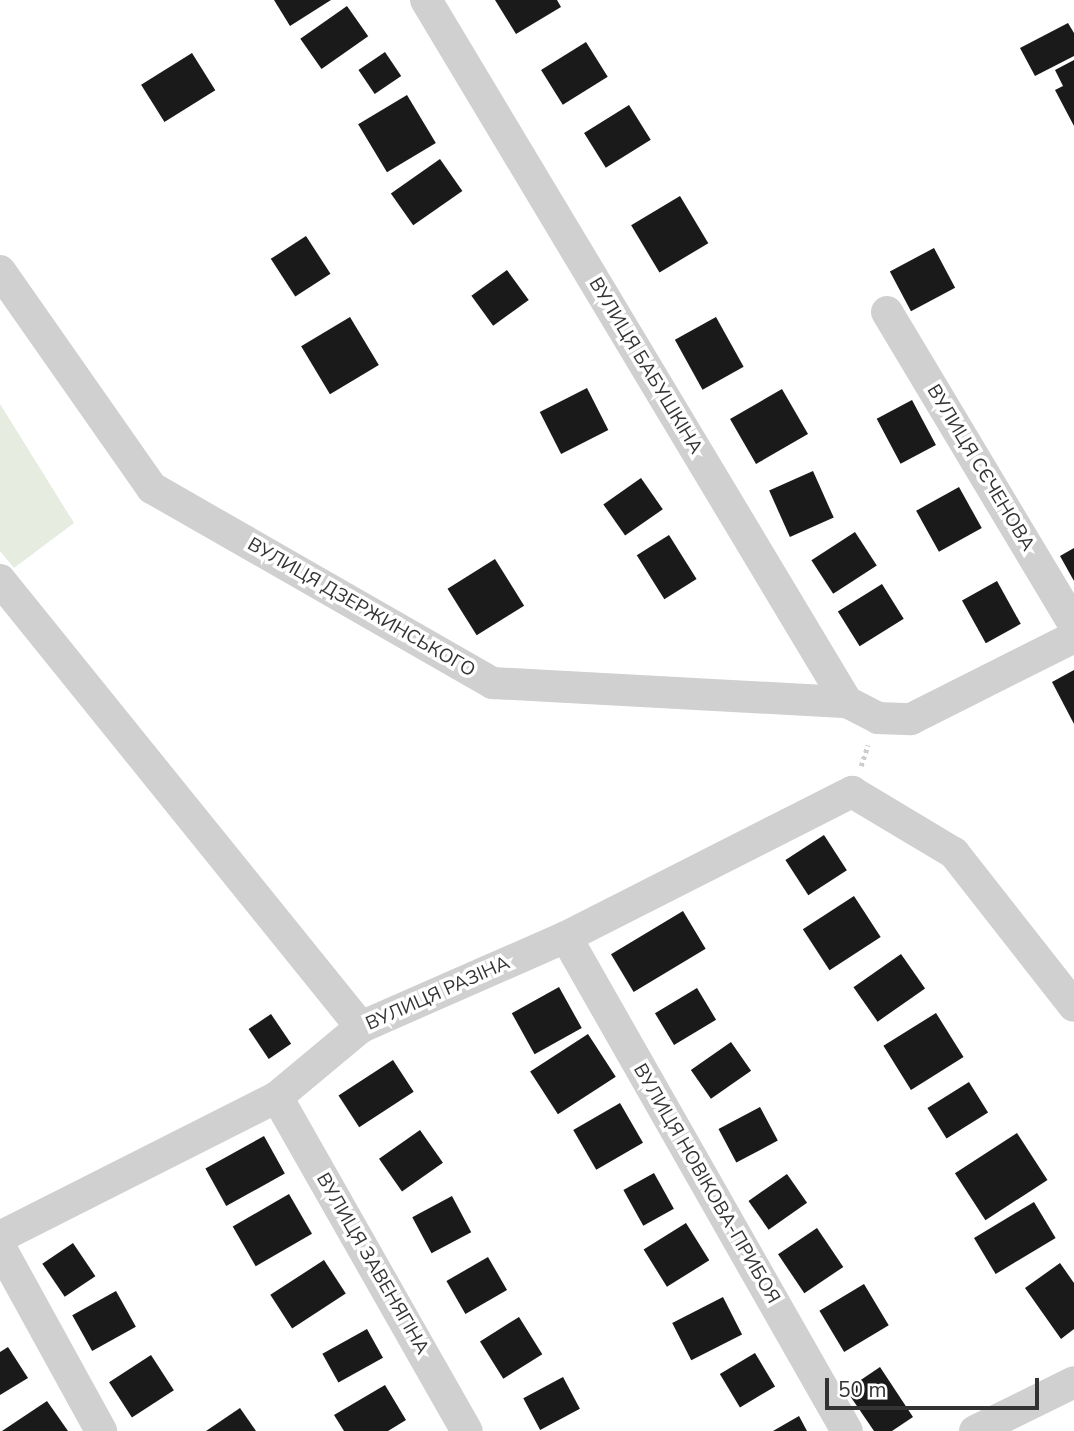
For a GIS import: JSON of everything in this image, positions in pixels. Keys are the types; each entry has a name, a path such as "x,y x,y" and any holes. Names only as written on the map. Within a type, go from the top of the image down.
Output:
{"street":[{"name":"ВУЛИЦЯ БАБУШКІНА","path":"426,0 847,702"},
{"name":"ВУЛИЦЯ ДЗЕРЖИНСЬКОГО","path":"0,271 152,488 494,683 847,702"},
{"name":"ВУЛИЦЯ СЄЧЕНОВА","path":"887,312 1074,624"},
{"path":"0,580 361,1027"},
{"path":"847,702 878,718 911,719 1074,637"},
{"path":"852,792 954,853 1074,1006"},
{"name":"ВУЛИЦЯ РАЗІНА","path":"0,1237 277,1097 361,1027 566,937 852,792"},
{"name":"ВУЛИЦЯ НОВІКОВА-ПРИБОЯ","path":"566,937 846,1431"},
{"name":"ВУЛИЦЯ ЗАВЕНЯГІНА","path":"277,1097 467,1431"},
{"path":"0,1247 101,1431"},
{"path":"975,1431 1074,1382"}],"path":[{"path":"852,792 878,718"}],"shaded area":[{"path":"0,404 74,523 14,568 0,551"}],"building":[{"path":"274,0 331,0 290,26"},
{"path":"495,0 557,0 561,7 516,34"},
{"path":"347,6 368,36 322,69 300,39"},
{"path":"1068,23 1074,33 1074,56 1035,76 1020,48"},
{"path":"586,42 608,77 563,105 541,70"},
{"path":"385,52 401,76 375,94 358,70"},
{"path":"192,53 215,90 164,122 141,85"},
{"path":"1074,60 1074,126 1055,90 1063,86 1055,70"},
{"path":"407,95 436,143 387,172 358,124"},
{"path":"629,105 651,140 606,168 584,133"},
{"path":"440,159 462,191 413,225 391,193"},
{"path":"680,196 708,243 659,273 631,225"},
{"path":"306,236 331,274 295,297 271,259"},
{"path":"934,248 955,288 911,311 890,271"},
{"path":"507,270 529,300 493,326 471,296"},
{"path":"350,317 379,365 330,394 301,346"},
{"path":"716,317 744,367 703,390 675,340"},
{"path":"587,388 608,430 561,454 540,412"},
{"path":"782,389 808,434 756,464 730,419"},
{"path":"912,400 936,445 901,464 877,419"},
{"path":"813,471 834,518 790,537 769,491"},
{"path":"641,478 663,509 625,536 603,504"},
{"path":"959,487 982,528 939,552 916,511"},
{"path":"855,532 877,566 833,594 811,560"},
{"path":"669,535 697,579 664,599 637,555"},
{"path":"1074,548 1074,581 1060,556"},
{"path":"495,559 524,606 477,635 448,589"},
{"path":"997,581 1021,624 986,643 962,600"},
{"path":"882,584 904,619 860,646 838,612"},
{"path":"1074,670 1074,724 1052,682"},
{"path":"824,835 847,870 808,895 785,860"},
{"path":"854,896 881,937 830,970 803,929"},
{"path":"683,911 706,949 634,992 611,954"},
{"path":"901,954 925,988 878,1022 853,987"},
{"path":"559,987 582,1028 535,1054 512,1013"},
{"path":"697,988 716,1020 674,1045 655,1013"},
{"path":"936,1013 964,1057 911,1090 883,1046"},
{"path":"271,1014 291,1044 269,1059 249,1029"},
{"path":"588,1034 616,1077 558,1114 530,1072"},
{"path":"731,1042 751,1071 711,1099 691,1070"},
{"path":"393,1060 414,1092 359,1127 338,1095"},
{"path":"969,1082 988,1113 947,1138 927,1108"},
{"path":"620,1103 643,1143 596,1170 573,1130"},
{"path":"760,1107 778,1141 736,1163 719,1129"},
{"path":"420,1130 443,1163 402,1191 379,1159"},
{"path":"1017,1133 1047,1180 985,1220 955,1173"},
{"path":"264,1136 285,1174 226,1206 205,1168"},
{"path":"654,1173 674,1209 643,1226 623,1190"},
{"path":"787,1174 807,1203 769,1230 748,1201"},
{"path":"289,1194 312,1234 256,1266 233,1226"},
{"path":"452,1196 471,1232 432,1253 412,1217"},
{"path":"1034,1202 1056,1238 996,1274 974,1238"},
{"path":"686,1223 709,1260 667,1287 644,1249"},
{"path":"817,1228 843,1267 804,1293 778,1254"},
{"path":"73,1243 95,1276 65,1297 42,1264"},
{"path":"488,1257 507,1290 465,1314 446,1281"},
{"path":"324,1260 346,1294 292,1328 270,1295"},
{"path":"1060,1263 1074,1283 1074,1329 1061,1339 1025,1288"},
{"path":"864,1284 889,1325 844,1352 819,1311"},
{"path":"116,1291 136,1327 92,1351 72,1315"},
{"path":"723,1297 742,1334 691,1360 672,1323"},
{"path":"519,1317 542,1354 503,1379 480,1341"},
{"path":"367,1329 383,1358 338,1383 322,1354"},
{"path":"8,1347 28,1378 0,1395 0,1352"},
{"path":"755,1353 775,1386 740,1408 720,1374"},
{"path":"151,1355 174,1390 132,1417 109,1382"},
{"path":"880,1367 913,1417 892,1431 874,1431 846,1390"},
{"path":"563,1377 580,1409 540,1430 523,1398"},
{"path":"385,1385 406,1420 388,1431 344,1431 334,1415"},
{"path":"47,1401 68,1431 2,1431"},
{"path":"240,1408 256,1431 206,1431"},
{"path":"799,1416 807,1431 773,1431"}]}
